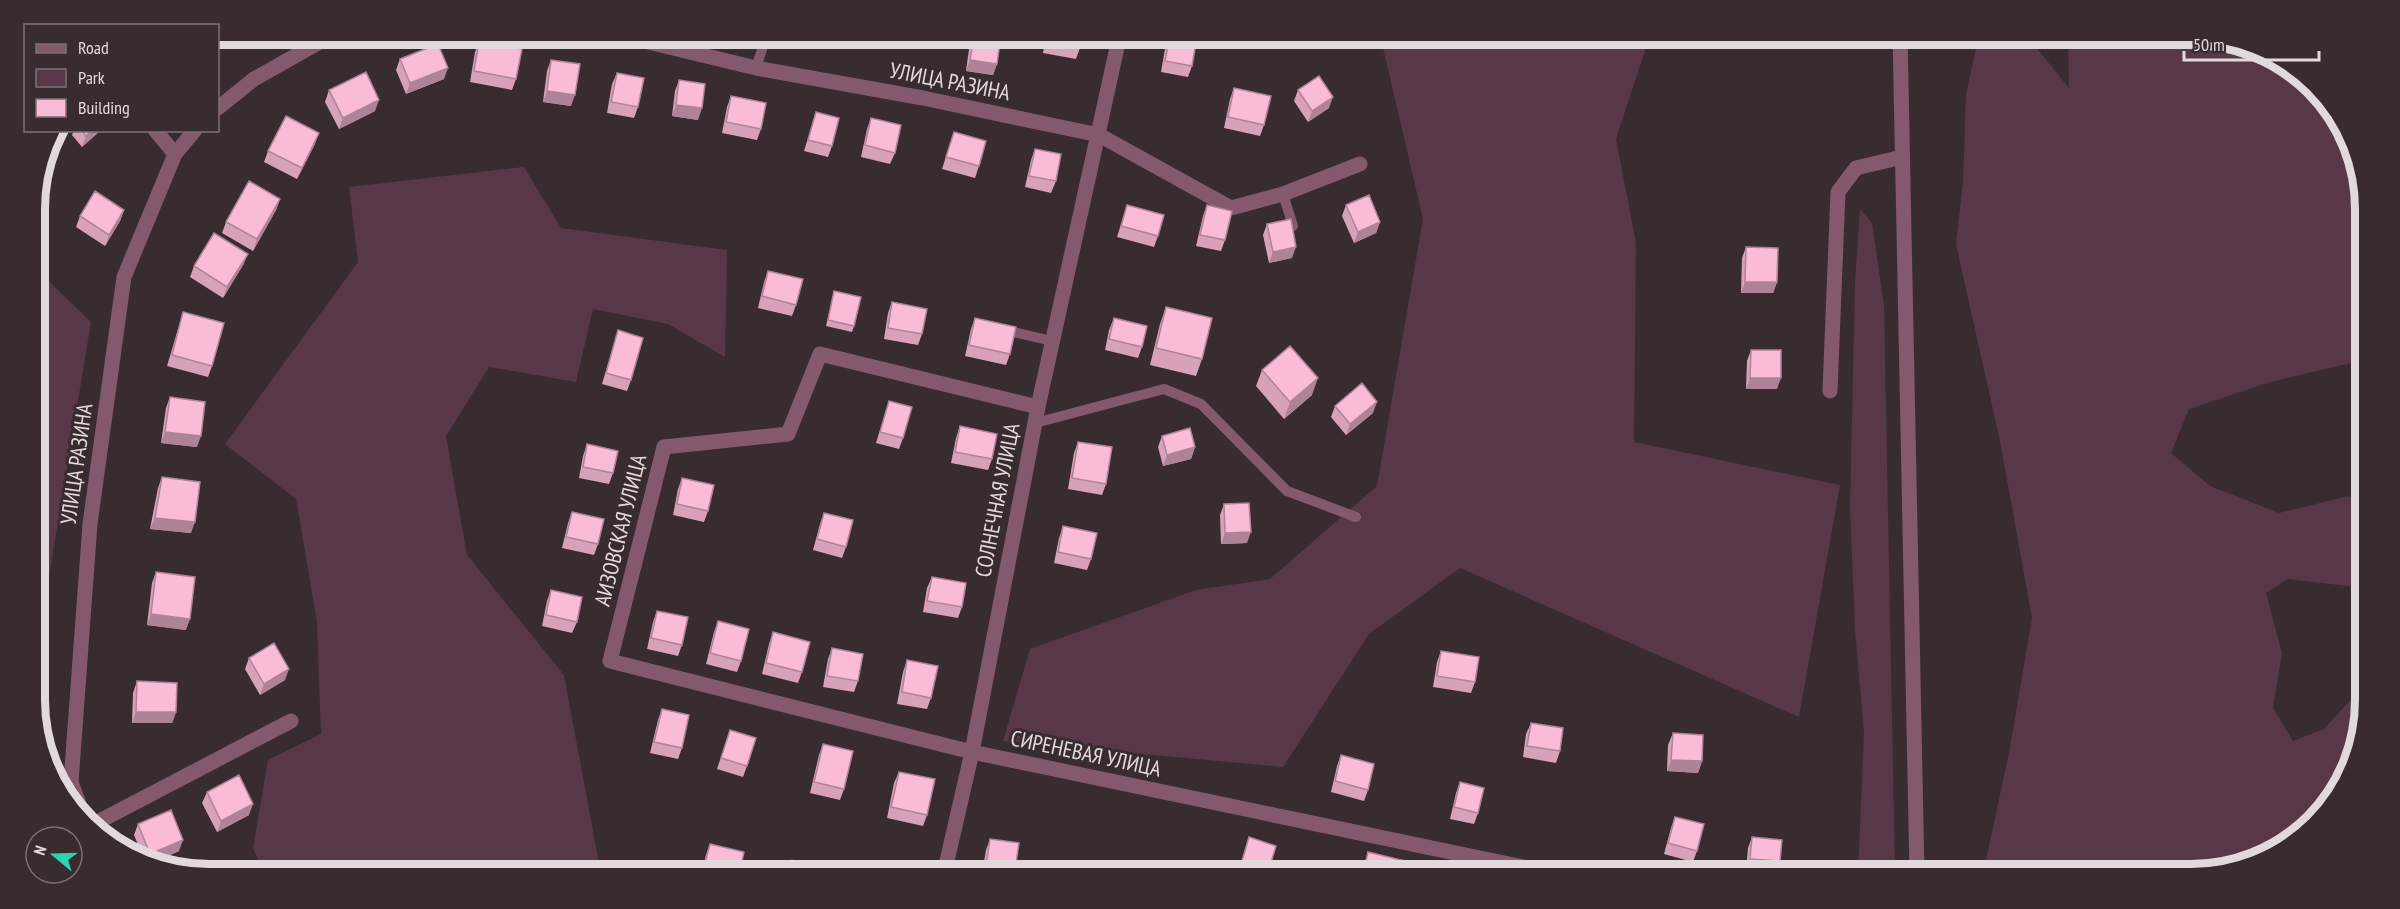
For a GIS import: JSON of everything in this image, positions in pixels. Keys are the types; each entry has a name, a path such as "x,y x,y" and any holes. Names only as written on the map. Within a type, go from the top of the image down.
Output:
{"street":[{"path":"219,107 254,79 314,45"},
{"name":"УЛИЦА РАЗИНА","path":"659,45 756,69 923,98 1099,135"},
{"name":"СОЛНЕЧНАЯ УЛИЦА","path":"946,864 972,752 1038,407 1118,45"},
{"path":"1900,45 1917,864"},
{"path":"157,132 175,154"},
{"name":"УЛИЦА РАЗИНА","path":"76,794 71,782 90,524 124,277 175,154 193,132"},
{"path":"1099,135 1231,208 1283,194 1360,164"},
{"path":"1830,391 1838,192 1856,168 1902,158"},
{"name":"АИЗОВСКАЯ УЛИЦА","path":"610,662 664,447 788,434 820,354 1038,407"},
{"name":"СИРЕНЕВАЯ УЛИЦА","path":"610,662 972,752 1508,864"},
{"path":"99,821 291,721"}],"lane":[{"path":"756,69 764,45"},
{"path":"1283,194 1293,226"},
{"path":"1013,332 1052,341"},
{"path":"1035,423 1164,389 1201,404 1287,491 1356,517"}],"green space":[{"path":"1382,45 1647,45 1616,139 1636,243 1634,442 1840,485 1799,717 1460,568 1369,634 1283,767 1003,741 1030,649 1196,590 1270,579 1377,486 1423,219"},
{"path":"1977,45 2034,45 2069,88 2068,45 2213,46 2244,54 2282,73 2314,101 2333,127 2343,146 2354,187 2355,362 2270,382 2189,409 2171,453 2210,486 2279,513 2349,496 2355,502 2355,587 2288,579 2266,593 2282,653 2273,708 2293,741 2324,729 2355,695 2354,722 2346,753 2327,791 2307,816 2291,830 2254,852 2213,863 1985,864 2009,753 2032,618 2000,441 1956,244 1963,182 1966,94"},
{"path":"524,167 561,228 727,250 725,357 668,324 593,309 576,382 489,367 446,436 467,555 564,675 599,864 260,864 253,848 268,760 321,734 317,622 296,499 225,444 358,262 349,187"},
{"path":"1860,209 1872,223 1884,306 1895,864 1858,864 1864,733 1855,630 1850,507 1855,282"},
{"path":"45,278 91,322 45,601"}],"building":[{"path":"438,45 448,68 410,83 400,59"},
{"path":"478,45 500,45 522,49 516,79 474,71"},
{"path":"972,45 1000,45 997,64 970,60"},
{"path":"1064,45 1080,45 1080,48"},
{"path":"1168,45 1196,45 1192,66 1165,61"},
{"path":"551,60 580,64 575,95 547,91"},
{"path":"366,72 379,100 343,118 329,90"},
{"path":"617,73 644,78 638,107 611,102"},
{"path":"1319,76 1333,97 1312,111 1298,90"},
{"path":"679,80 705,84 702,108 676,105"},
{"path":"1234,88 1271,96 1264,125 1228,117"},
{"path":"731,96 766,103 761,129 726,122"},
{"path":"816,112 839,118 832,146 808,140"},
{"path":"286,116 319,133 302,168 268,151"},
{"path":"871,118 901,125 895,153 865,145"},
{"path":"954,132 986,141 979,166 946,157"},
{"path":"1035,149 1061,154 1056,181 1029,176"},
{"path":"249,181 280,199 257,239 226,222"},
{"path":"95,191 124,210 109,235 80,216"},
{"path":"1369,195 1380,222 1358,232 1346,205"},
{"path":"1127,205 1164,215 1158,236 1121,226"},
{"path":"1207,205 1232,211 1225,240 1200,235"},
{"path":"1291,219 1296,247 1273,252 1267,224"},
{"path":"214,233 248,254 227,287 194,266"},
{"path":"1746,247 1778,248 1777,282 1745,282"},
{"path":"768,271 803,279 796,305 762,296"},
{"path":"834,291 861,297 854,326 828,320"},
{"path":"892,302 927,309 922,334 888,328"},
{"path":"1166,307 1212,318 1202,359 1156,348"},
{"path":"183,312 224,323 212,366 172,355"},
{"path":"975,318 1016,327 1010,354 969,345"},
{"path":"1114,318 1147,326 1142,347 1109,339"},
{"path":"618,330 643,338 631,380 606,373"},
{"path":"1290,346 1318,378 1290,402 1262,370"},
{"path":"1751,350 1781,350 1781,378 1750,378"},
{"path":"1362,383 1377,402 1350,424 1335,406"},
{"path":"170,397 205,402 201,436 165,432"},
{"path":"889,401 912,407 903,438 880,432"},
{"path":"960,426 997,434 992,459 955,452"},
{"path":"1190,428 1195,447 1167,455 1162,436"},
{"path":"1078,442 1112,447 1106,484 1072,478"},
{"path":"587,444 618,451 613,473 583,467"},
{"path":"162,477 200,482 195,522 155,518"},
{"path":"682,478 714,485 708,511 677,504"},
{"path":"1249,503 1251,532 1225,533 1224,504"},
{"path":"572,512 604,519 598,544 566,537"},
{"path":"824,513 853,520 846,547 817,539"},
{"path":"1063,526 1097,533 1091,559 1058,552"},
{"path":"156,572 195,577 190,619 151,614"},
{"path":"932,577 966,583 962,607 927,601"},
{"path":"551,590 582,597 577,622 546,615"},
{"path":"657,611 688,617 682,645 651,638"},
{"path":"718,621 749,629 741,661 710,653"},
{"path":"773,632 810,642 802,672 766,663"},
{"path":"274,643 289,669 264,684 249,658"},
{"path":"832,648 863,654 858,681 827,676"},
{"path":"1441,651 1479,657 1475,682 1437,676"},
{"path":"907,660 938,666 931,698 902,692"},
{"path":"137,681 177,683 176,712 136,712"},
{"path":"662,709 689,715 682,748 654,742"},
{"path":"1531,723 1563,728 1560,751 1527,746"},
{"path":"730,730 756,738 747,766 721,758"},
{"path":"1673,733 1703,735 1702,761 1671,760"},
{"path":"823,744 853,751 844,789 814,782"},
{"path":"1341,755 1374,764 1368,790 1335,781"},
{"path":"899,772 935,779 927,815 891,807"},
{"path":"239,775 253,804 221,821 207,792"},
{"path":"1460,782 1484,788 1478,813 1454,807"},
{"path":"171,810 183,840 152,853 138,824"},
{"path":"1675,817 1704,824 1697,851 1668,843"},
{"path":"1249,837 1276,846 1271,864 1252,864 1242,861"},
{"path":"1752,837 1782,840 1780,861 1750,859"},
{"path":"990,839 1019,843 1016,864 986,864"},
{"path":"710,844 744,852 741,864 705,864"},
{"path":"1368,852 1418,864 1365,864"}]}
